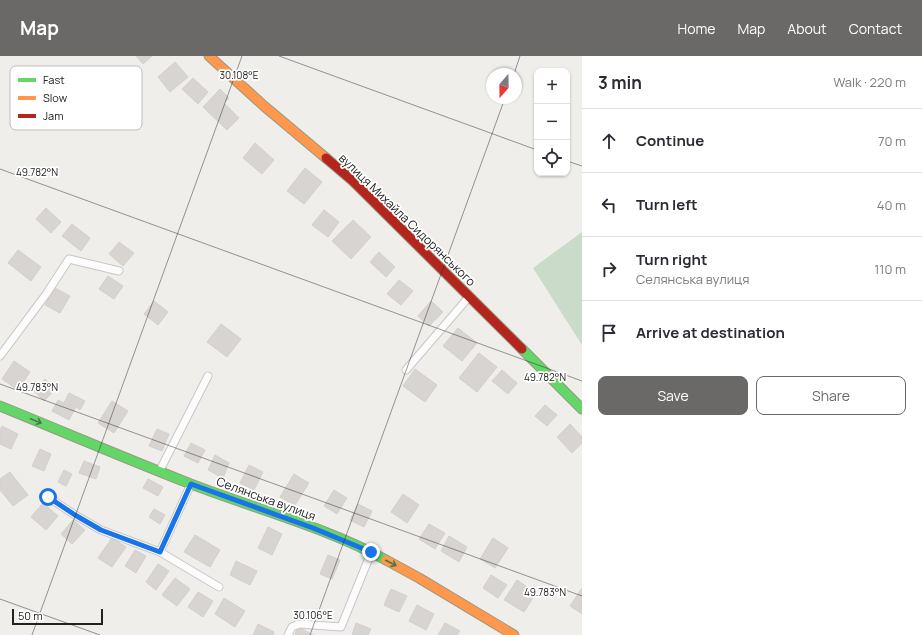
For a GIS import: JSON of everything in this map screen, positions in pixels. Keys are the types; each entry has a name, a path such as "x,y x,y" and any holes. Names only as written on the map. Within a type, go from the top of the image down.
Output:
{"main road":[{"name":"вулиця Михайла Сидорянського","path":"209,56 264,106 353,181 582,409"},
{"name":"Селянська вулиця","path":"0,406 160,470 191,484 313,528 371,552 419,578 514,635"}],"lane":[{"path":"0,356 47,293 69,259 119,271"},
{"path":"406,370 469,296"},
{"path":"160,470 208,376"},
{"path":"160,552 191,484"},
{"path":"48,497 101,530 160,552 219,587"},
{"path":"288,635 292,627 299,624 341,627 371,552"}],"green space":[{"path":"582,232 582,345 533,268"}],"building":[{"path":"136,56 152,56 143,64"},
{"path":"175,62 188,77 170,92 158,77"},
{"path":"193,78 208,92 198,104 182,89"},
{"path":"220,89 229,98 224,103 239,118 227,130 203,107"},
{"path":"255,143 274,160 262,174 243,158"},
{"path":"305,168 322,182 304,204 287,191"},
{"path":"46,208 61,222 51,233 36,219"},
{"path":"324,210 339,222 328,237 312,225"},
{"path":"353,220 371,237 351,259 332,241"},
{"path":"72,224 90,238 81,251 62,236"},
{"path":"119,242 134,253 123,266 109,254"},
{"path":"18,250 41,267 31,281 8,263"},
{"path":"379,252 395,267 386,277 370,262"},
{"path":"108,276 123,286 114,299 99,289"},
{"path":"399,280 413,291 401,305 387,294"},
{"path":"55,288 70,296 60,313 45,305"},
{"path":"154,301 168,312 158,325 144,314"},
{"path":"431,301 443,312 429,326 418,316"},
{"path":"221,324 241,339 227,357 207,342"},
{"path":"458,328 477,343 462,361 443,346"},
{"path":"479,353 497,367 477,392 459,378"},
{"path":"14,361 30,372 18,390 2,379"},
{"path":"415,369 437,385 425,402 403,386"},
{"path":"502,370 517,383 508,394 492,381"},
{"path":"45,379 55,390 44,401 34,391"},
{"path":"69,393 85,401 80,410 76,407 69,420 52,411 58,400 64,403"},
{"path":"112,401 128,411 114,433 98,423"},
{"path":"545,405 557,415 547,426 535,416"},
{"path":"570,424 582,437 582,443 572,453 557,437"},
{"path":"2,426 18,434 11,449 0,444 0,430"},
{"path":"157,429 169,434 162,451 149,446"},
{"path":"191,443 205,450 198,463 184,456"},
{"path":"40,449 51,454 44,471 32,466"},
{"path":"215,455 229,463 223,478 208,470"},
{"path":"84,461 100,467 96,479 79,473"},
{"path":"249,465 263,472 254,490 240,483"},
{"path":"64,470 72,474 66,486 58,482"},
{"path":"10,472 28,495 13,506 0,490 0,479"},
{"path":"294,474 309,483 295,505 280,497"},
{"path":"148,479 163,487 158,496 143,488"},
{"path":"334,490 347,498 337,514 324,506"},
{"path":"403,494 419,505 407,523 391,512"},
{"path":"43,503 58,516 46,530 31,517"},
{"path":"358,504 372,511 364,527 350,520"},
{"path":"154,509 165,515 160,524 149,517"},
{"path":"73,520 85,530 72,544 61,534"},
{"path":"429,524 445,533 435,549 419,539"},
{"path":"268,527 282,534 272,555 258,548"},
{"path":"195,535 220,550 210,567 184,552"},
{"path":"449,536 467,547 459,562 441,551"},
{"path":"112,538 126,547 112,567 98,558"},
{"path":"493,538 508,548 495,568 480,559"},
{"path":"135,550 146,556 136,573 125,566"},
{"path":"328,555 340,560 332,579 320,574"},
{"path":"236,561 257,571 250,585 230,575"},
{"path":"158,564 169,571 156,590 146,582"},
{"path":"491,575 507,585 498,598 483,588"},
{"path":"175,578 190,589 177,606 162,595"},
{"path":"517,580 536,593 524,612 504,600"},
{"path":"582,588 582,614 570,606"},
{"path":"391,589 407,596 399,612 384,605"},
{"path":"198,592 213,601 203,617 188,607"},
{"path":"224,598 245,611 235,627 215,614"},
{"path":"417,605 434,614 426,630 409,621"},
{"path":"356,623 371,629 368,635 352,635"},
{"path":"445,623 460,631 457,635 438,635"},
{"path":"258,624 274,632 273,635 253,635"},
{"path":"298,627 313,635 295,635"}],"traffic: fast":[{"path":"522,349 582,409"},
{"path":"0,406 191,484 315,528 363,548 386,560"}],"traffic: slow":[{"path":"209,56 264,106 326,158"},
{"path":"386,560 514,635"}],"traffic: jam":[{"path":"326,158 353,181 522,349"}],"route":[{"path":"48,497 101,530 160,552 191,484 313,528 371,552"}]}
